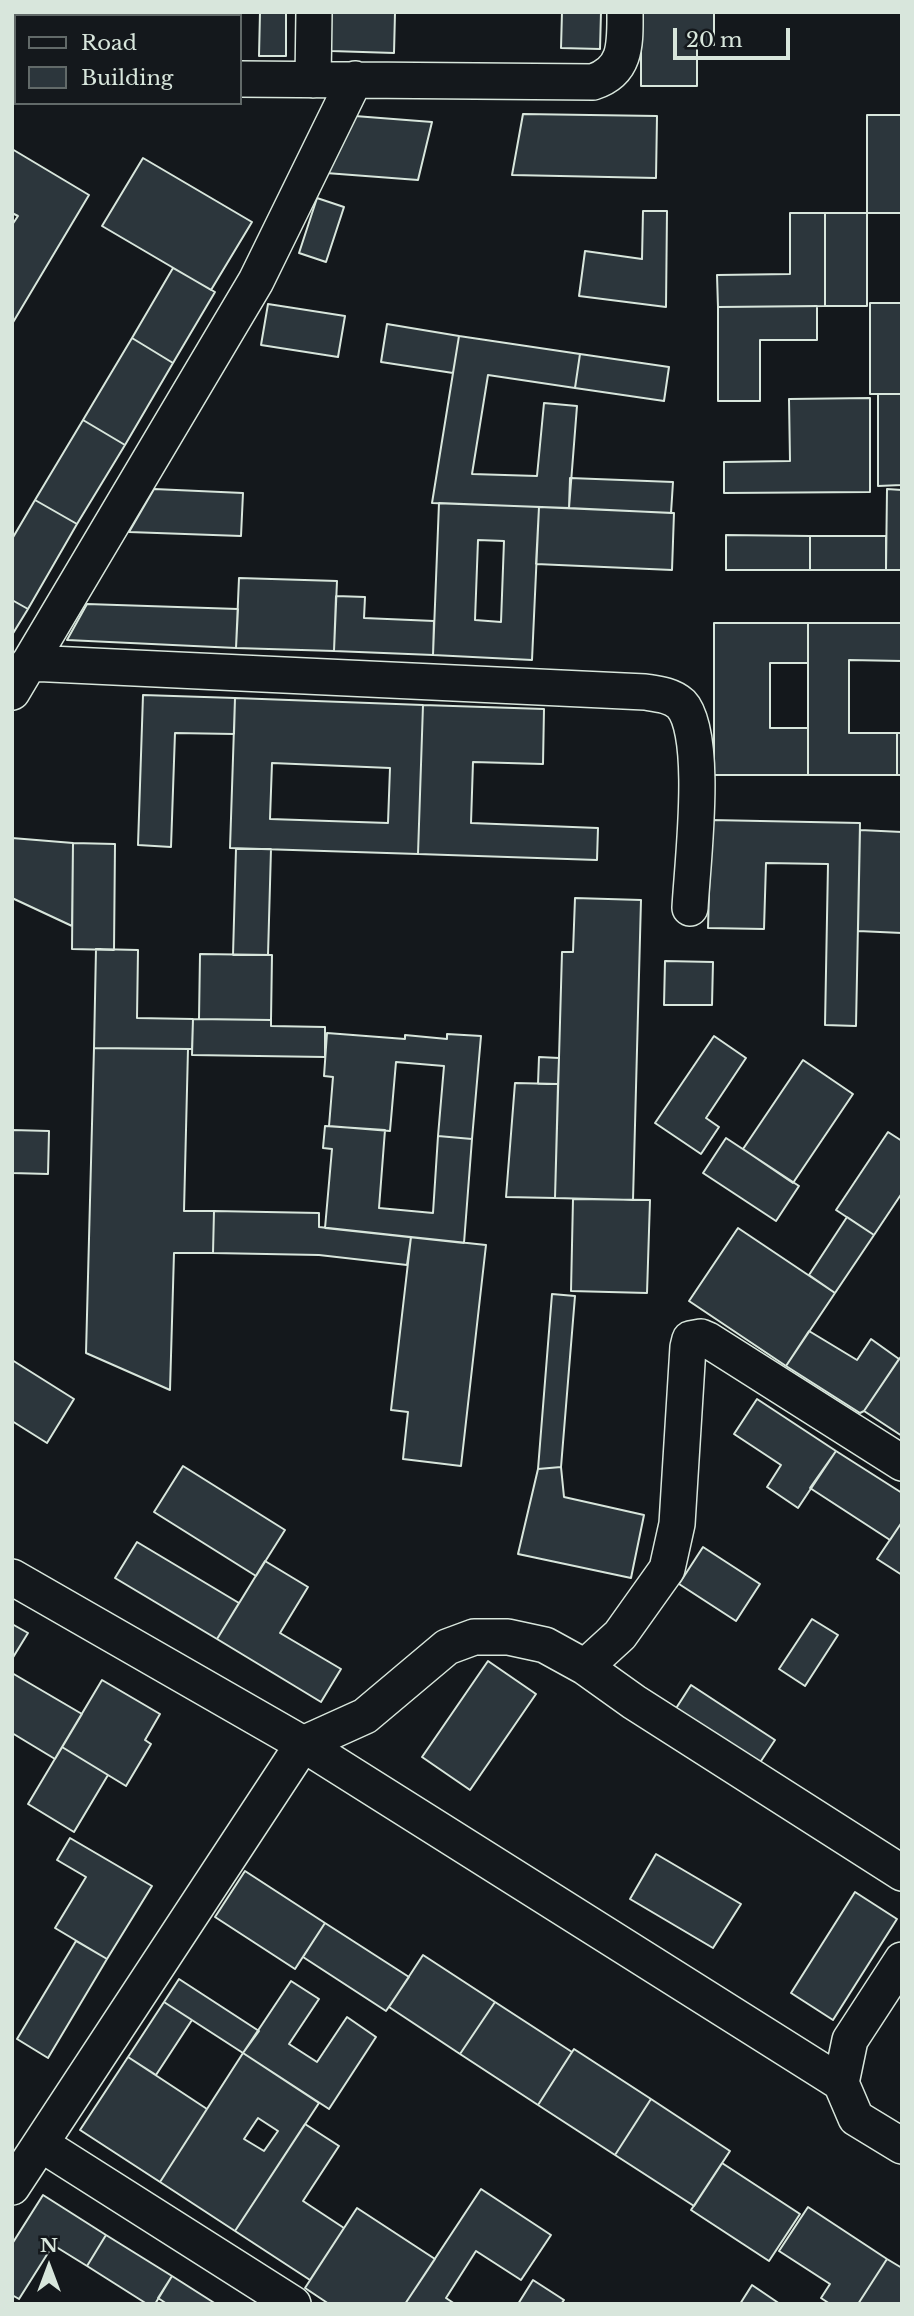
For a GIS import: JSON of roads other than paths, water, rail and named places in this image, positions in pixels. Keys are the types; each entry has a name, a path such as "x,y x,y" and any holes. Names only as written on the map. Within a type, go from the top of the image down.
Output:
{"street":[{"path":"313,80 314,12"},
{"path":"242,79 593,82 605,79 613,73 624,51 625,12"},
{"path":"355,79 256,281 21,678 645,692 669,696 681,705 691,720 696,745 690,908"},
{"path":"585,1667 620,1635 667,1569 677,1524 690,1339 701,1337 708,1340 902,1463"},
{"path":"12,1577 303,1744 841,2083 856,2118 902,2146"},
{"path":"12,2187 303,1744 365,1716 447,1647 474,1637 508,1637 545,1645 585,1667 634,1702 902,1873"},
{"path":"841,2083 850,2040 902,1960"},
{"path":"41,2144 293,2304"}]}
